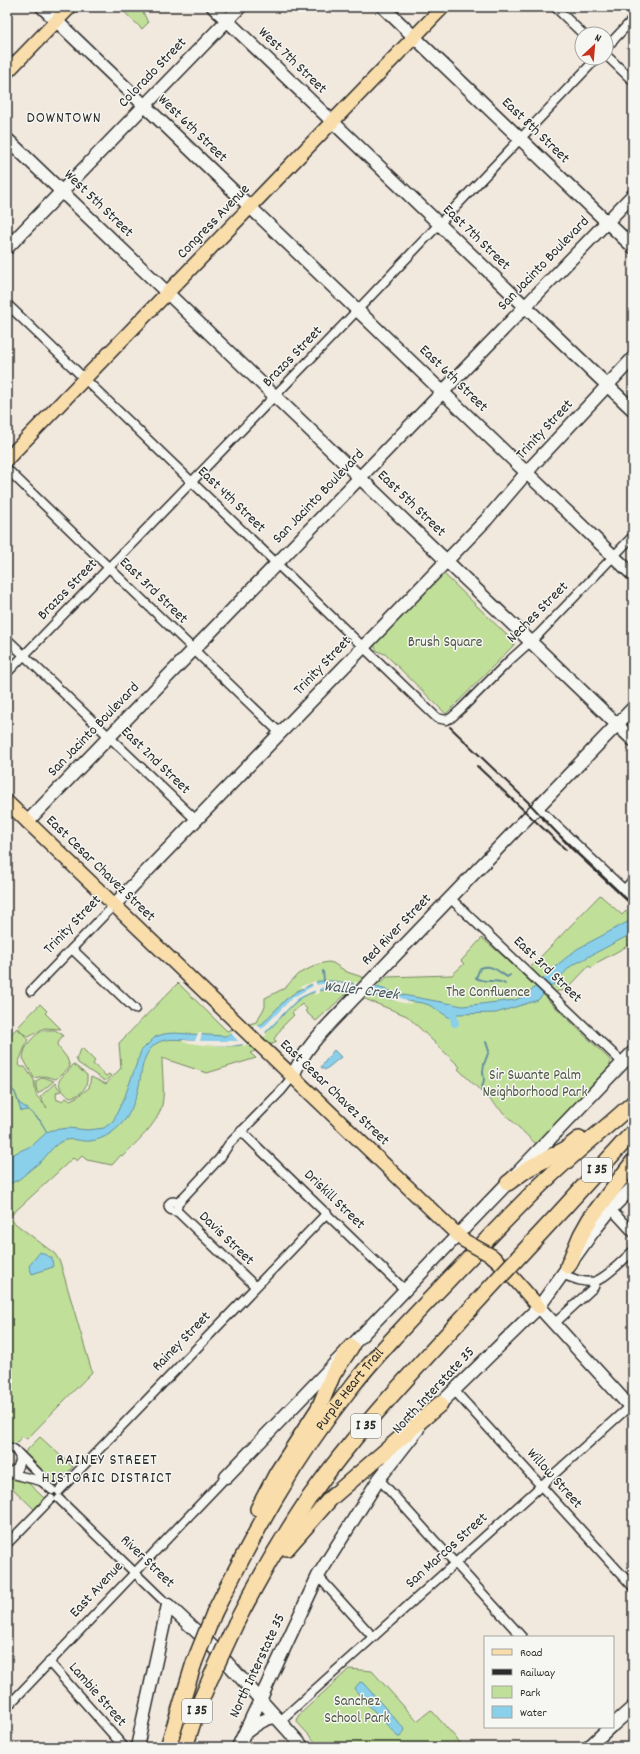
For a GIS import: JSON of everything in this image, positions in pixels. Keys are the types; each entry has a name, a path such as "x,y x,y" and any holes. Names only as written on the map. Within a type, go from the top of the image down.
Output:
{"highway":[{"path":"508,1183 529,1168 566,1149 585,1134 632,1104"},
{"name":"Purple Heart Trail","path":"168,1747 194,1663 214,1613 278,1492 348,1390 387,1344 521,1204 548,1178 632,1104"},
{"name":"I 35","path":"185,1747 198,1707 211,1677 236,1623 262,1573 295,1519 327,1474 387,1402 633,1132"},
{"path":"565,1270 590,1219 633,1162"},
{"path":"214,1613 267,1491 319,1408 333,1374 351,1347"},
{"path":"236,1623 263,1590 290,1543 306,1525 348,1482 440,1404"},
{"path":"160,1747 187,1685"}],"main road":[{"name":"West 6th Street","path":"42,7 250,207"},
{"path":"7,72 70,7"},
{"name":"West 7th Street","path":"213,7 332,122"},
{"name":"Colorado Street","path":"7,248 240,7"},
{"name":"East 8th Street","path":"383,7 633,247"},
{"name":"Congress Avenue","path":"7,459 443,7"},
{"name":"East 7th Street","path":"332,122 633,410"},
{"name":"West 5th Street","path":"7,139 167,293"},
{"name":"San Jacinto Boulevard","path":"27,822 633,195"},
{"name":"East 6th Street","path":"250,207 633,575"},
{"name":"East 5th Street","path":"167,293 633,740"},
{"name":"Trinity Street","path":"114,905 487,519 527,473 633,358"},
{"name":"Red River Street","path":"293,1076 298,1064 316,1040 355,996 633,708"},
{"name":"East Cesar Chavez Street","path":"7,802 461,1238 492,1256 501,1264 554,1324 632,1406"},
{"path":"226,1477 405,1290 461,1238 508,1183 633,1052"},
{"name":"North Interstate 35","path":"238,1747 318,1576 347,1527 379,1479 453,1389 539,1307 611,1209 633,1186"},
{"path":"137,1747 168,1605"},
{"name":"River Street","path":"168,1605 213,1647 303,1747"},
{"path":"614,1724 632,1710"},
{"path":"245,1733 261,1721 268,1718 278,1719"},
{"path":"589,1747 609,1728"}],"street":[{"path":"555,7 575,26"},
{"path":"614,39 633,19"},
{"path":"614,63 633,81"},
{"name":"Brazos Street","path":"7,673 358,310 589,66"},
{"name":"East 4th Street","path":"7,304 437,718 446,720"},
{"name":"East 3rd Street","path":"7,469 280,733"},
{"name":"Neches Street","path":"446,720 451,718 461,709 633,536"},
{"name":"East 2nd Street","path":"7,639 196,820"},
{"path":"537,808 633,898"},
{"path":"624,890 633,880"},
{"name":"East 3rd Street","path":"450,898 623,1063"},
{"name":"Trinity Street","path":"31,991 114,905"},
{"path":"72,948 136,1009"},
{"name":"Red River Street","path":"176,1206 220,1158 229,1144 281,1091 293,1076"},
{"name":"Driskill Street","path":"241,1131 405,1290"},
{"name":"Davis Street","path":"176,1206 255,1286"},
{"path":"611,1209 633,1233"},
{"name":"Rainey Street","path":"7,1544 327,1213"},
{"path":"554,1324 594,1287 596,1281 633,1251"},
{"path":"565,1270 577,1280 596,1281"},
{"name":"Willow Street","path":"453,1389 633,1587"},
{"name":"San Marcos Street","path":"278,1719 373,1637 632,1406"},
{"name":"River Street","path":"7,1447 13,1448 40,1475 41,1481"},
{"name":"River Street","path":"7,1473 14,1471 19,1467 19,1454"},
{"name":"River Street","path":"7,1473 41,1481 168,1605"},
{"name":"East Avenue","path":"7,1707 226,1477"},
{"path":"379,1479 521,1636"},
{"path":"318,1576 373,1637"},
{"name":"Lambie Street","path":"49,1662 124,1747"}],"green space":[{"path":"119,7 145,7 143,12 148,23 142,29"},
{"name":"Brush Square","path":"442,572 515,643 446,714 385,654 377,651 373,643"},
{"name":"The Confluence","path":"600,895 622,915 626,911 631,917 633,916 633,943 598,962 592,968 589,966 566,990 558,991 548,1000 610,1060 610,1066 536,1144 458,1069 460,1067 407,1016 365,999 345,995 316,1021 305,1011 307,1009 302,1004 292,1013 294,1015 283,1026 274,1039 277,1042 250,1053 256,1058 207,1073 162,1058 162,1105 156,1119 140,1139 123,1156 121,1155 112,1165 87,1160 82,1156 77,1161 73,1158 8,1218 55,1254 60,1262 92,1372 27,1439 23,1436 7,1452 7,1038 17,1028 28,1039 18,1064 21,1067 25,1067 34,1080 36,1095 47,1108 40,1097 55,1083 61,1091 57,1092 57,1100 62,1101 65,1098 70,1100 77,1097 89,1088 91,1077 106,1084 121,1068 119,1043 178,983 227,1031 256,1022 265,1007 265,998 285,988 298,974 319,964 328,962 333,963 347,972 380,983 387,977 452,975 464,964 461,961 482,938 524,974"},
{"path":"40,1004 47,1011 45,1013 61,1029 44,1028 29,1037 22,1033 18,1027"},
{"path":"44,1030 55,1030 63,1035 57,1045 67,1058 70,1067 56,1079 44,1076 34,1078 23,1058 25,1049 30,1041"},
{"path":"82,1048 95,1061 93,1064 106,1076 109,1074 111,1076 105,1081 78,1063 76,1058"},
{"path":"73,1064 87,1075 87,1083 82,1092 71,1097 62,1090 59,1081"},
{"path":"43,1077 54,1081 38,1094 36,1081"},
{"path":"40,1437 73,1467 57,1483 52,1483 24,1455 25,1452"},
{"path":"7,1477 27,1482 44,1498 34,1509 7,1483"},
{"name":"Sanchez School Park","path":"349,1669 372,1671 417,1721 431,1710 464,1747 320,1747 297,1722 298,1716"}],"water":[{"name":"Waller Creek","path":"633,919 633,933 571,966 538,1000 496,1013 457,1014 455,1018 452,1019 429,1005 417,1002 396,1000 345,990 320,990 297,1001 265,1033 250,1042 241,1045 220,1045 175,1039 157,1043 148,1052 142,1068 138,1090 131,1110 120,1126 101,1139 86,1141 70,1139 59,1143 39,1163 18,1180 7,1186 7,1157 33,1145 47,1132 69,1128 88,1130 104,1128 113,1121 125,1096 141,1051 155,1037 174,1033 225,1036 262,1024 285,1000 297,991 319,981 334,981 377,987 403,995 463,1006 515,1000 527,995 556,966 577,949"},
{"path":"334,1050 341,1057 325,1070 321,1067"},
{"path":"10,1087 15,1092 19,1103 28,1109 40,1120 47,1132 40,1121 28,1110 21,1111 15,1093"},
{"path":"40,1252 52,1258 53,1267 32,1274 29,1266"},
{"path":"360,1682 363,1683 405,1730 400,1737 398,1737 355,1690"}],"pier":[{"path":"315,981 317,985 333,982 354,985 354,982 378,985 374,990 399,997 412,1004 403,1003 371,993 368,996 348,992 351,988 332,986 323,987 319,989 319,993 314,995 315,990 298,998 265,1032 267,1035 244,1046 242,1044 231,1046 203,1045 183,1042 183,1040 195,1041 198,1033 202,1033 200,1041 238,1041 230,1032 256,1024 262,1029 292,998 313,986 311,983 304,988 299,987"}],"waterway":[{"path":"505,984 498,981 483,981 476,978 480,968 488,967 498,970 507,977 510,975"},
{"name":"Waller Creek","path":"323,971 324,981"},
{"path":"452,1008 455,1023"},
{"path":"481,1091 484,1080 484,1064 489,1051 486,1042"}],"railway":[{"path":"450,727 529,803 572,849 633,906"},
{"path":"477,766 566,850"}],"district":[{"name":"DOWNTOWN","path":"64,118"},
{"name":"RAINEY STREET HISTORIC DISTRICT","path":"107,1469"}],"park label":[{"name":"Sir Swante Palm Neighborhood Park","path":"535,1084"}]}
